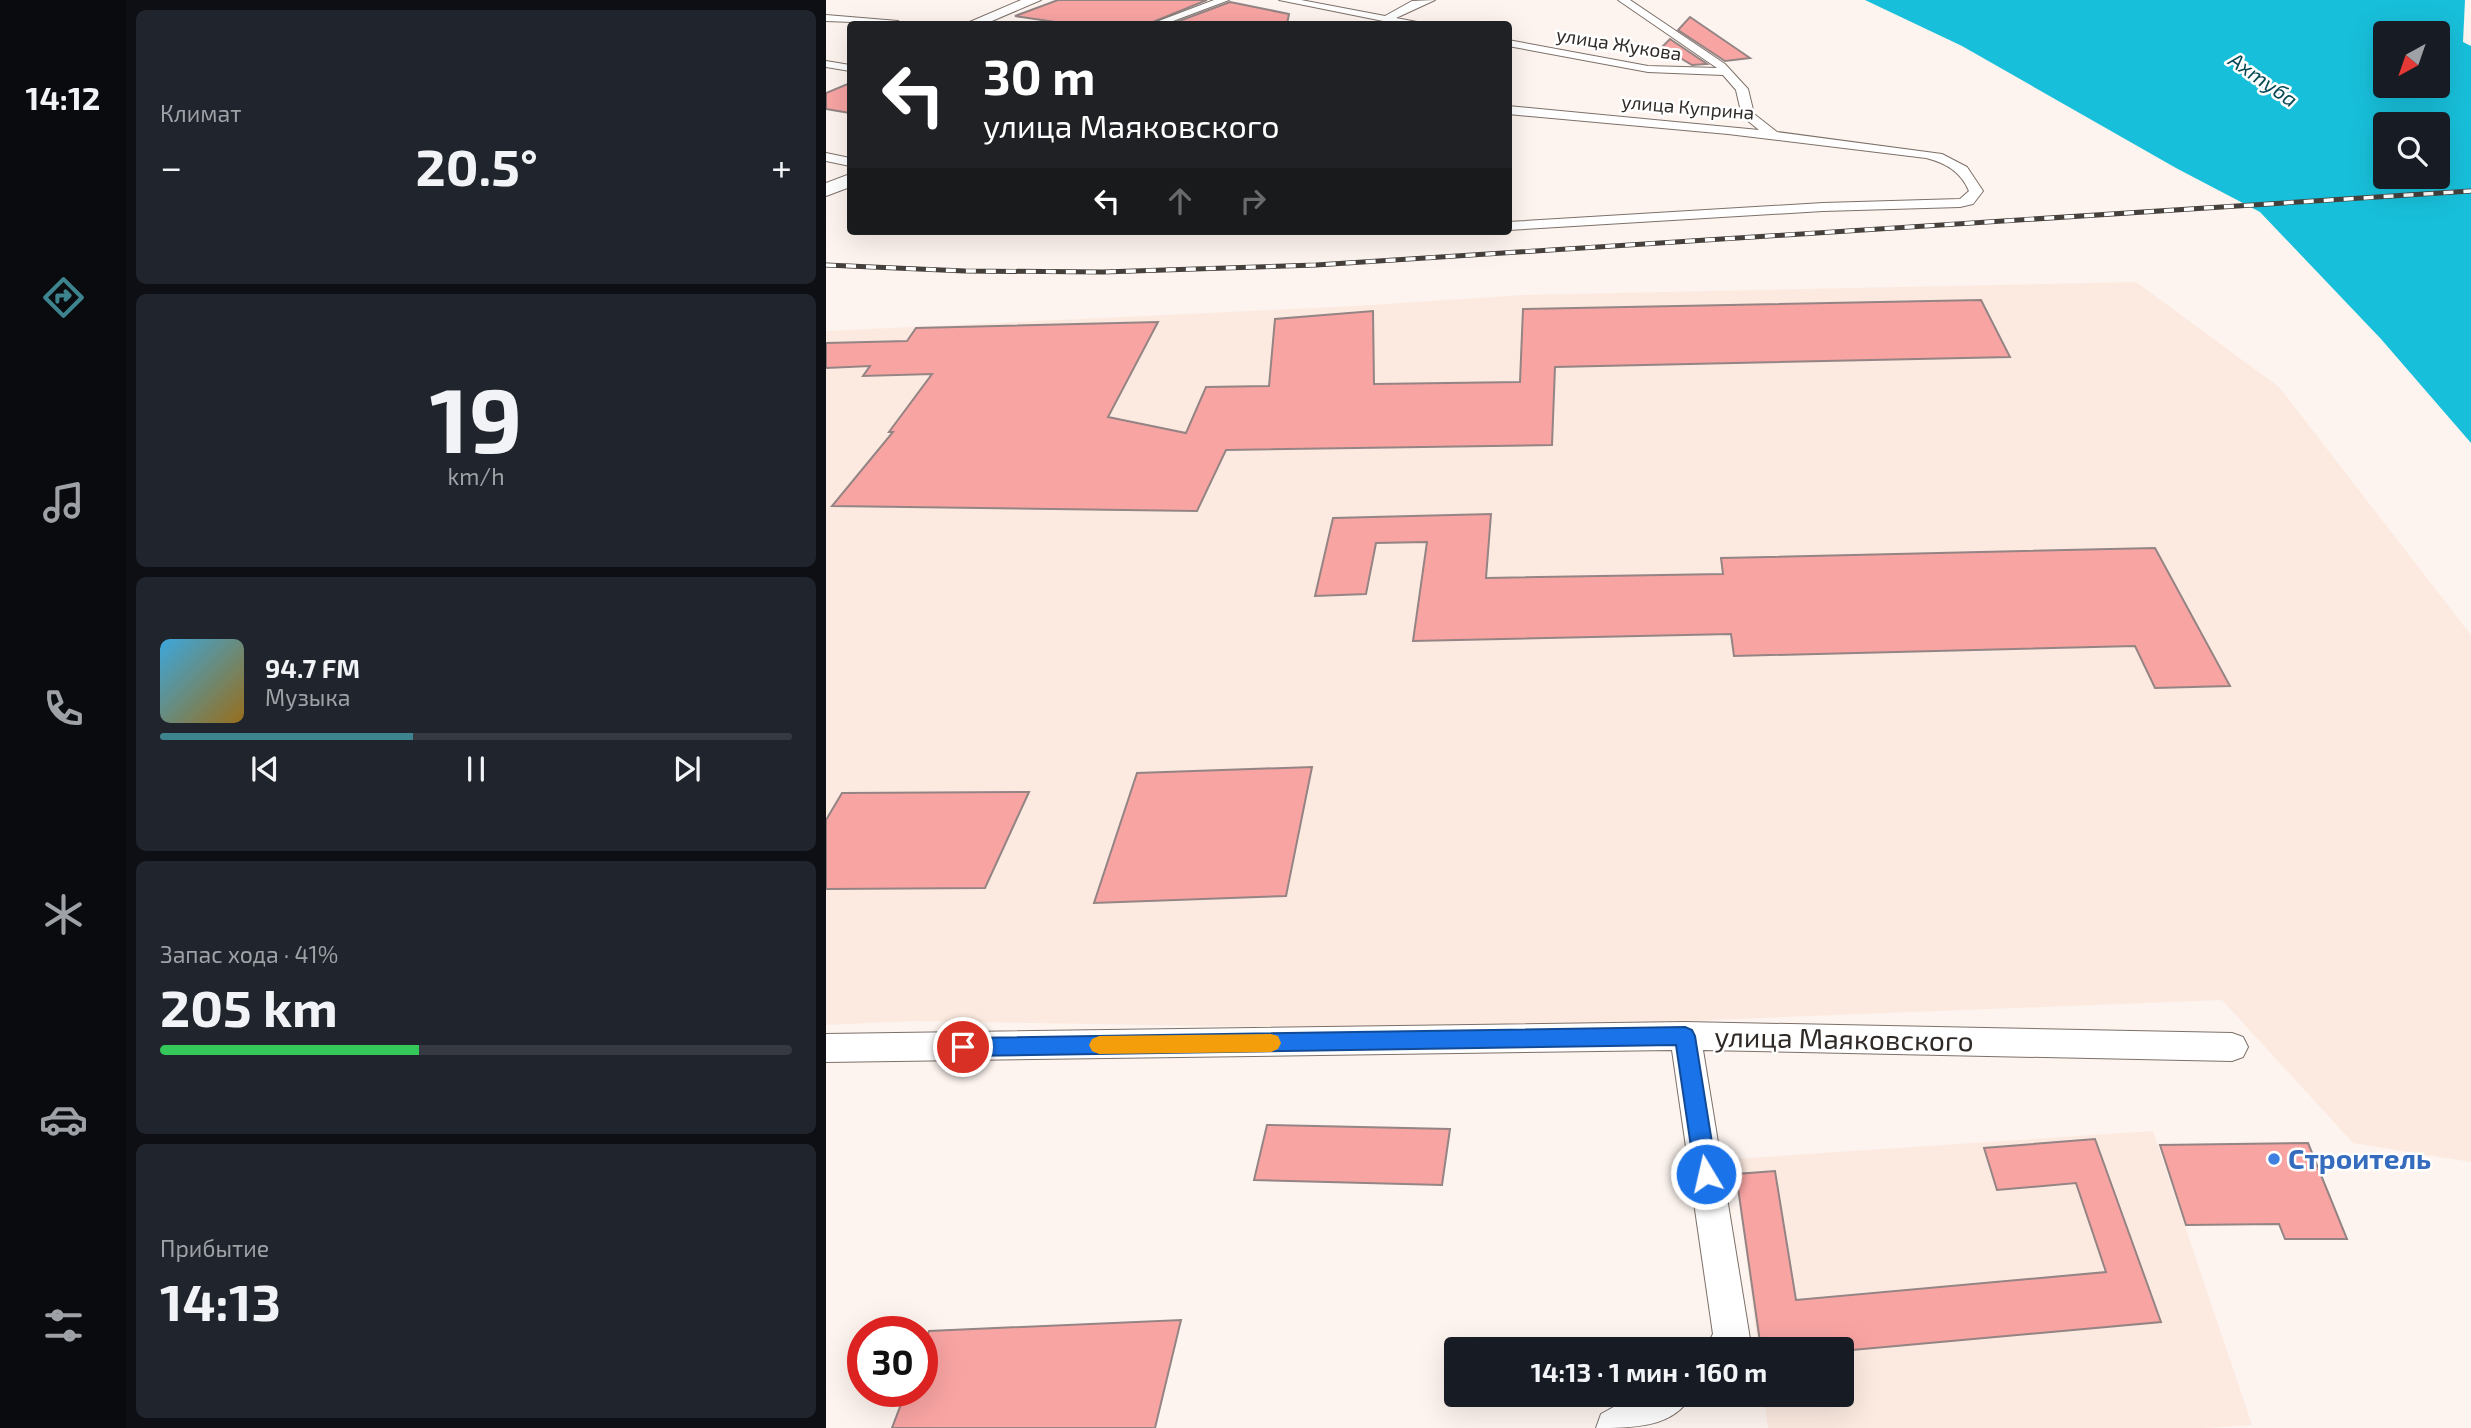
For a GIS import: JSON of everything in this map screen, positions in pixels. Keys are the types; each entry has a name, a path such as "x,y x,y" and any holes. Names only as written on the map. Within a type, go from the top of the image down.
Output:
{"main road":[{"path":"981,21 1034,0"},
{"path":"826,190 847,181"}],"street":[{"path":"1164,21 1224,0"},
{"path":"1284,0 1400,21"},
{"path":"1388,18 1416,3 1430,0"},
{"path":"1623,0 1660,23 1668,33 1714,60 1742,89 1748,116 1771,134"},
{"path":"826,7 862,13 877,21"},
{"path":"828,17 859,21"},
{"name":"улица Жукова","path":"1512,44 1648,69 1724,72"},
{"path":"826,64 847,68"},
{"name":"улица Куприна","path":"1512,110 1771,134 1909,152 1948,161 1968,174 1976,191 1968,201 1960,203 1782,209 1512,226"},
{"path":"826,157 847,161"},
{"path":"1685,1036 1732,1337"},
{"name":"улица Маяковского","path":"826,1048 1685,1036 2232,1047"},
{"path":"1615,1428 1651,1407"}],"shaded area":[{"path":"2136,282 2279,387 2471,635 2471,1162 2353,1143 2222,1000 1452,1030 916,1021 826,1025 826,331 1355,306 1523,295"},
{"path":"2153,1131 2252,1425 2205,1428 1768,1428 1765,1407 1854,1407 1854,1337 1756,1337 1734,1159"}],"water":[{"name":"Ахтуба","path":"1865,0 2465,0 2463,42 2471,46 2471,443 2381,339 2260,212 2176,168 1962,46"}],"building":[{"path":"1058,0 1207,0 1155,21 1049,21 1015,16"},
{"path":"1230,2 1289,14 1288,21 1179,21"},
{"path":"1690,17 1750,58 1725,61 1678,30"},
{"path":"1670,39 1707,64 1692,65 1662,47"},
{"path":"847,84 847,112 826,109 826,93"},
{"path":"1981,300 2010,357 1555,367 1552,445 1226,450 1197,511 832,506 893,432 889,432 932,374 863,376 870,366 826,368 826,343 907,341 916,328 1158,322 1108,417 1186,433 1206,387 1269,386 1275,319 1373,311 1374,384 1520,382 1523,309"},
{"path":"1491,514 1486,578 1723,574 1721,558 2155,548 2230,686 2155,688 2135,646 1734,656 1731,634 1413,641 1427,542 1376,543 1366,594 1315,596 1333,518"},
{"path":"1312,767 1286,896 1094,903 1137,773"},
{"path":"1029,792 985,888 826,889 826,820 842,793"},
{"path":"1267,1125 1450,1129 1442,1185 1254,1180"},
{"path":"2095,1139 2161,1322 1854,1350 1854,1337 1759,1337 1736,1174 1775,1171 1796,1300 2106,1272 2076,1183 1997,1190 1984,1148"},
{"path":"2308,1143 2347,1239 2285,1239 2279,1224 2186,1225 2160,1145"},
{"path":"1181,1320 1155,1428 892,1428 900,1407 938,1407 938,1331"}],"railway":[{"path":"826,265 965,271 1103,272 1316,265 2471,191"}],"slow traffic":[{"path":"1099,1045 1271,1043"}],"place":[{"name":"Строитель","path":"2274,1159"}],"route":[{"path":"963,1047 1685,1036 1706,1174"}]}
